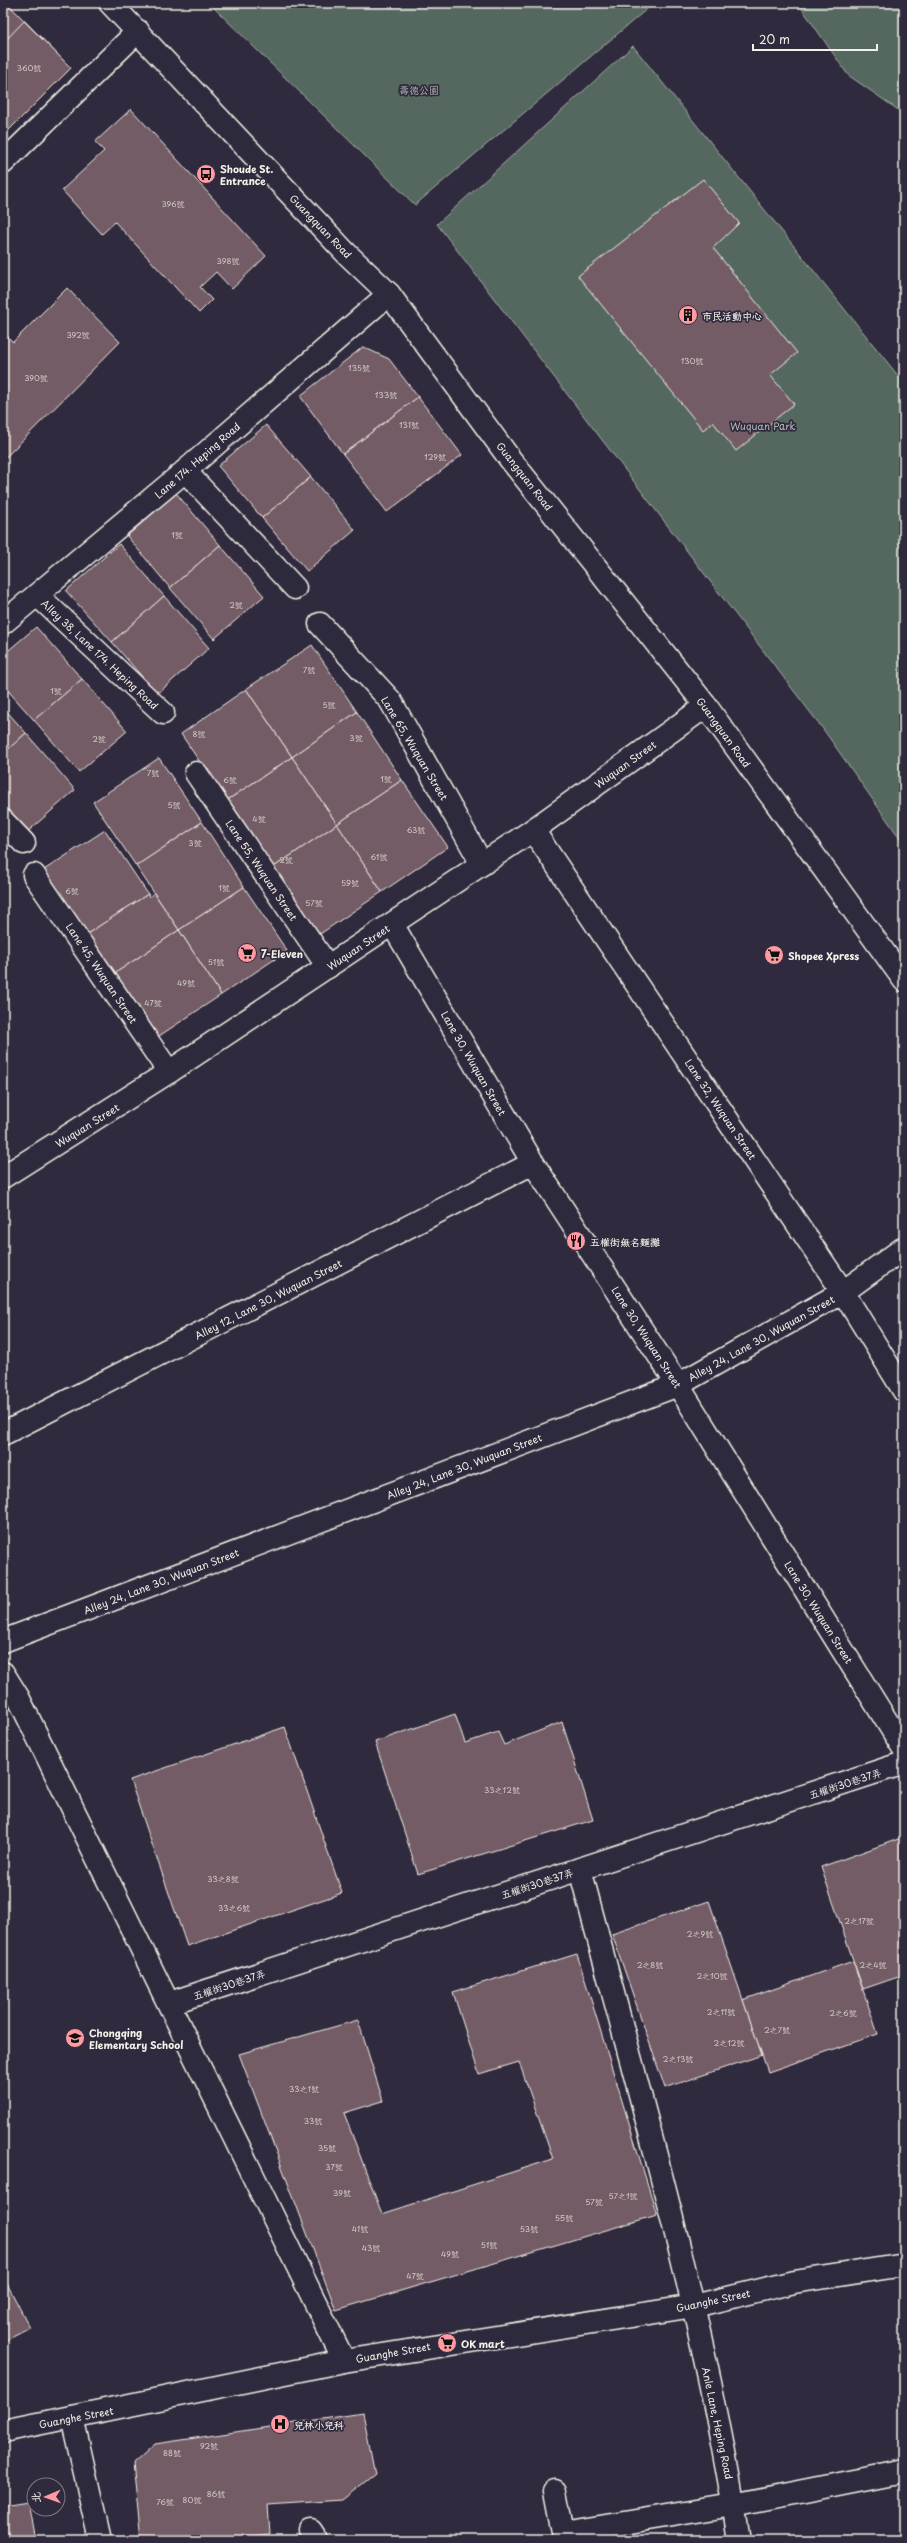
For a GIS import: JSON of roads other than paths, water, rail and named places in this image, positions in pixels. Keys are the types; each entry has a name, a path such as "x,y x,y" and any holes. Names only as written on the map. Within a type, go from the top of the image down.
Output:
{"street":[{"name":"Guangquan Road","path":"110,3 346,253 389,294 510,459 706,706 904,980"},
{"path":"3,163 138,31"},
{"name":"Lane 174. Heping Road","path":"3,623 185,471 389,294"},
{"path":"185,471 295,588"},
{"name":"Alley 38, Lane 174. Heping Road","path":"37,595 163,713"},
{"name":"Lane 65, Wuquan Street","path":"320,624 390,700 482,864"},
{"name":"Wuquan Street","path":"3,1177 169,1072 533,830 706,706"},
{"name":"Lane 55, Wuquan Street","path":"196,773 328,967"},
{"path":"3,820 24,843"},
{"name":"Lane 32, Wuquan Street","path":"533,830 843,1292 904,1391"},
{"name":"Lane 45, Wuquan Street","path":"34,874 169,1072"},
{"name":"Lane 30, Wuquan Street","path":"392,924 532,1163 678,1385 904,1749"},
{"name":"Alley 12, Lane 30, Wuquan Street","path":"3,1434 532,1163"},
{"name":"Alley 24, Lane 30, Wuquan Street","path":"3,1640 678,1385 843,1292 904,1248"},
{"path":"3,1673 18,1697 170,2003 344,2361"},
{"name":"五權街30巷37弄","path":"170,2003 904,1764"},
{"name":"Anle Lane, Heping Road","path":"580,1869 694,2306 728,2469 739,2540"},
{"name":"Guanghe Street","path":"3,2431 179,2397 344,2361 694,2306 794,2282 904,2265"},
{"path":"72,2417 100,2540"},
{"path":"555,2491 563,2532 733,2505 904,2471"}],"place":[{"name":"Shoude St. Entrance","path":"206,174"},
{"name":"市民活動中心","path":"688,315"},
{"name":"7-Eleven","path":"247,953"},
{"name":"Shopee Xpress","path":"774,955"},
{"name":"五權街無名麵攤","path":"576,1241"},
{"name":"Chongqing Elementary School","path":"75,2038"},
{"name":"OK mart","path":"447,2343"},
{"name":"兒林小兒科","path":"280,2424"}],"park label":[{"name":"壽德公園","path":"419,89"},
{"name":"Wuquan Park","path":"763,425"}]}
